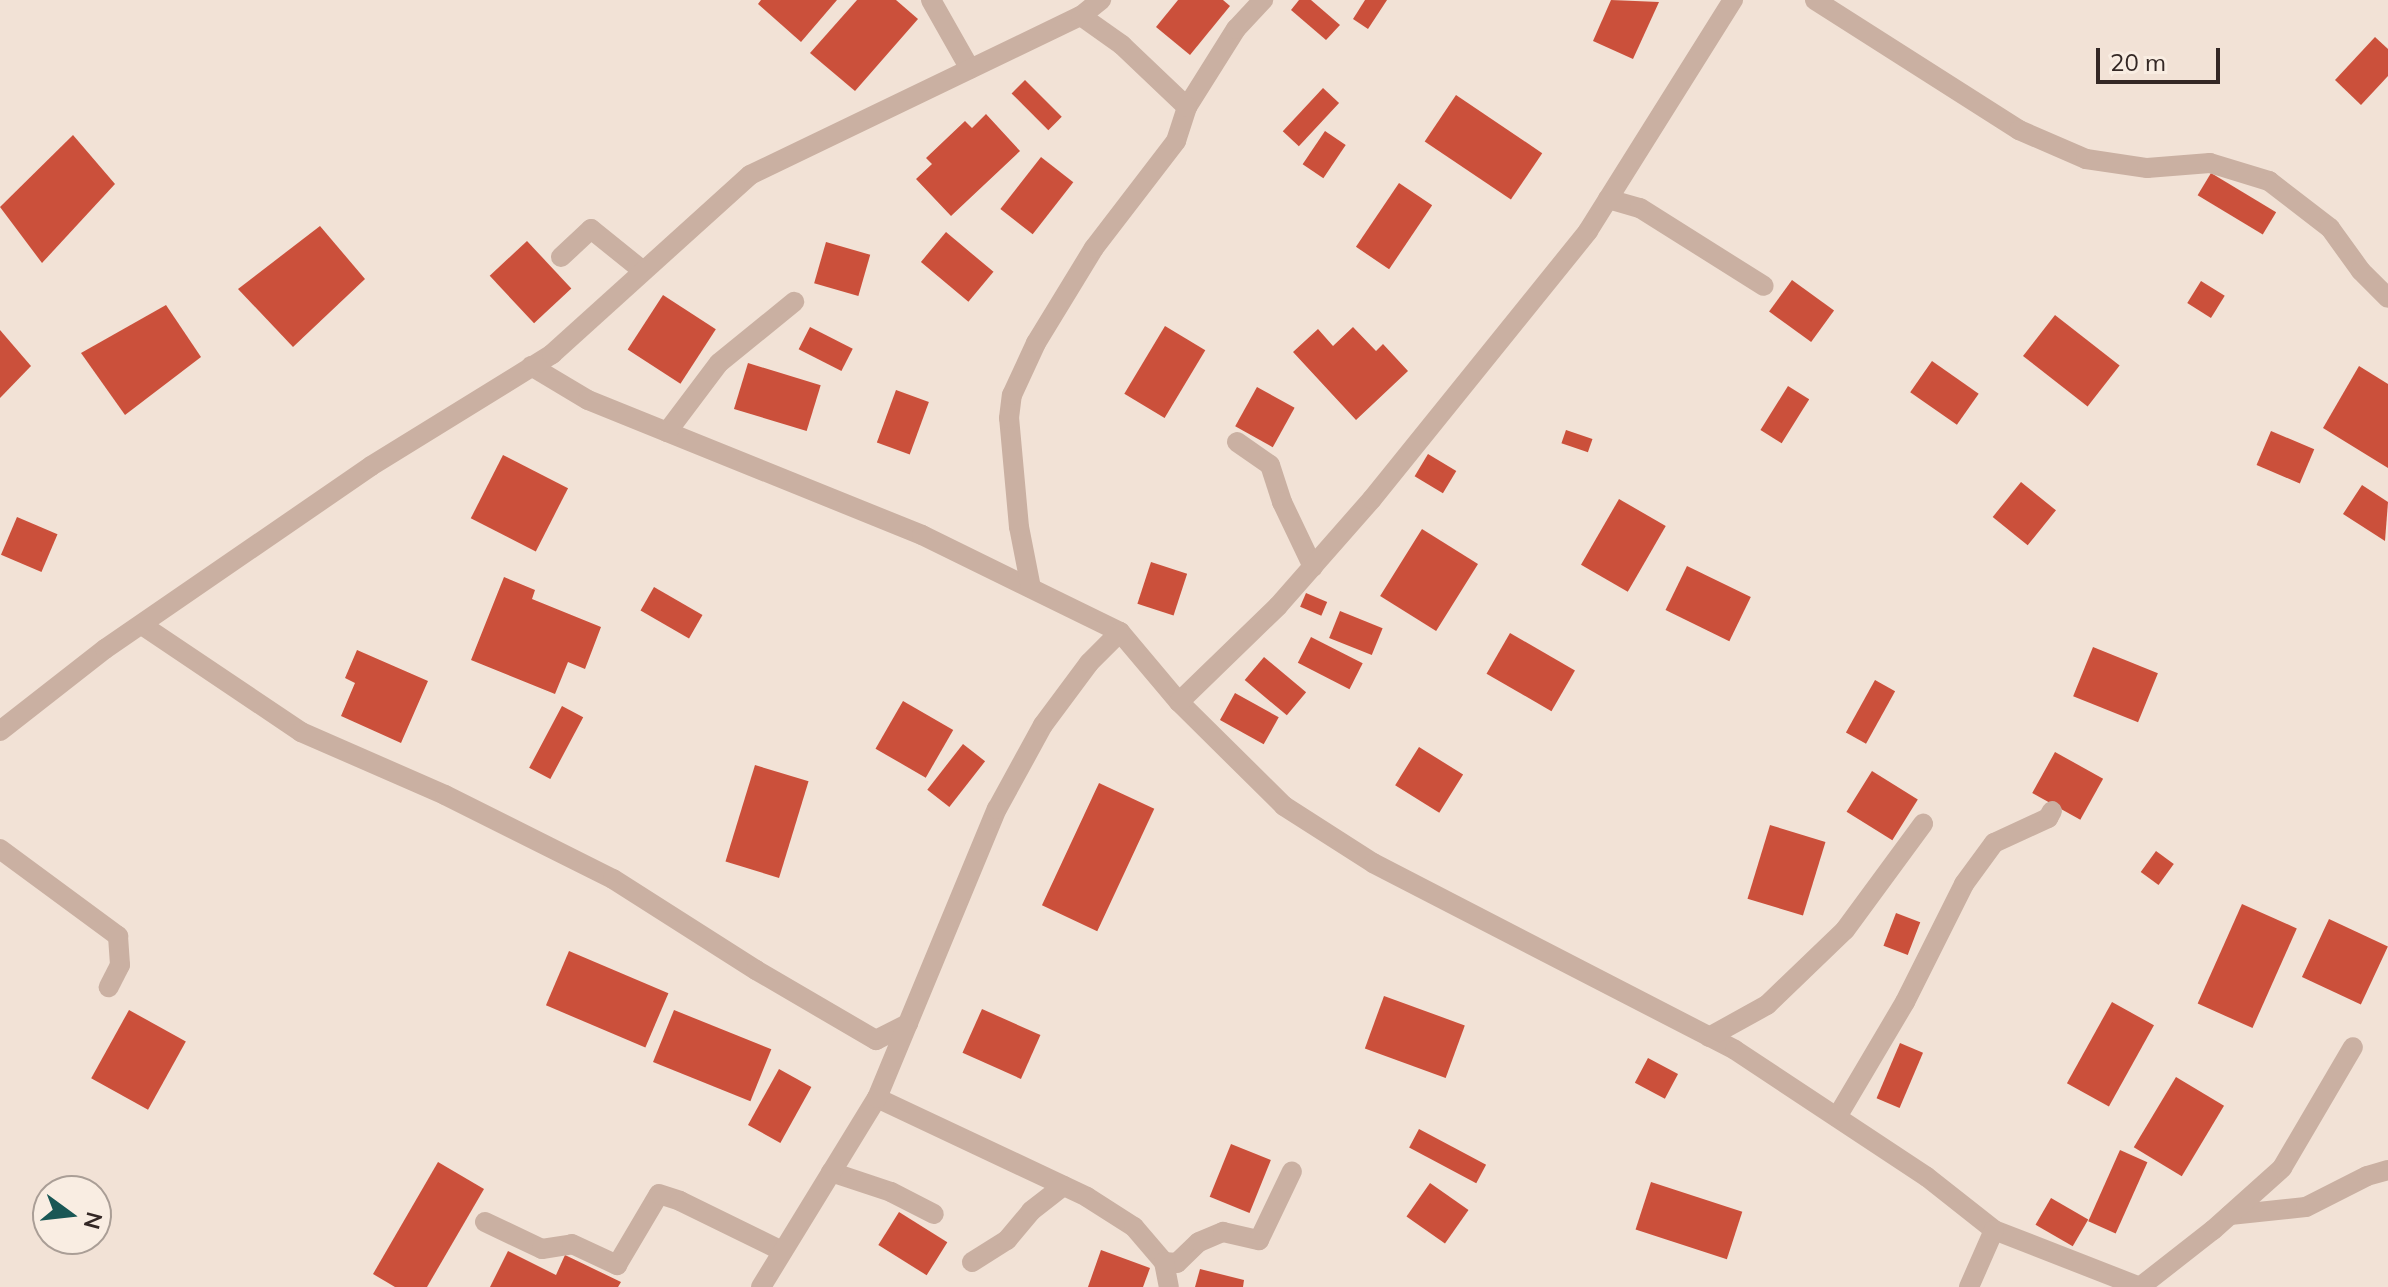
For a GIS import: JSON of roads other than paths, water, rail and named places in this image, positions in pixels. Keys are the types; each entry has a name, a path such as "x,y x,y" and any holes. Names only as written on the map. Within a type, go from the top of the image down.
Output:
{"street":[{"path":"931,0 970,69"},
{"path":"0,731 142,625 371,466 552,354 750,175 1081,16 1101,0"},
{"path":"1031,588 1019,527 1009,418 1012,395 1036,343 1094,248 1176,141 1187,107 1236,29 1263,0"},
{"path":"1179,702 1313,567 1372,499 1588,231 1733,0"},
{"path":"1815,0 2019,130 2086,159 2147,168 2210,163 2269,181 2330,228 2361,271 2388,298"},
{"path":"1081,16 1122,45 1187,107"},
{"path":"1608,199 1640,208 1764,286"},
{"path":"561,257 591,229 643,271"},
{"path":"667,432 719,363 794,302"},
{"path":"531,366 588,400 922,535 1120,632 1179,702 1284,806 1373,863 1709,1037 1927,1177 1994,1230 2140,1287 2230,1215 2282,1168 2353,1047"},
{"path":"1237,442 1270,465 1282,502 1313,567"},
{"path":"142,625 301,732 445,795 613,879 756,970 876,1040 908,1024"},
{"path":"761,1287 877,1098 997,809 1043,725 1089,663 1120,632"},
{"path":"1837,1117 1905,1002 1964,884 1994,843 2048,818 2052,811"},
{"path":"1709,1037 1767,1005 1845,930 1923,824"},
{"path":"0,849 118,936 120,965 109,987"},
{"path":"877,1098 1063,1186 1134,1227 1164,1262 1169,1287"},
{"path":"2230,1215 2306,1207 2367,1176 2388,1170"},
{"path":"1164,1262 1177,1263 1199,1242 1223,1232 1259,1240 1292,1171"},
{"path":"831,1172 891,1192 934,1214"},
{"path":"972,1262 1007,1240 1031,1211 1063,1186"},
{"path":"485,1222 542,1249 572,1244 617,1265 659,1194 680,1201 782,1251"},
{"path":"1969,1287 1994,1230"}]}
